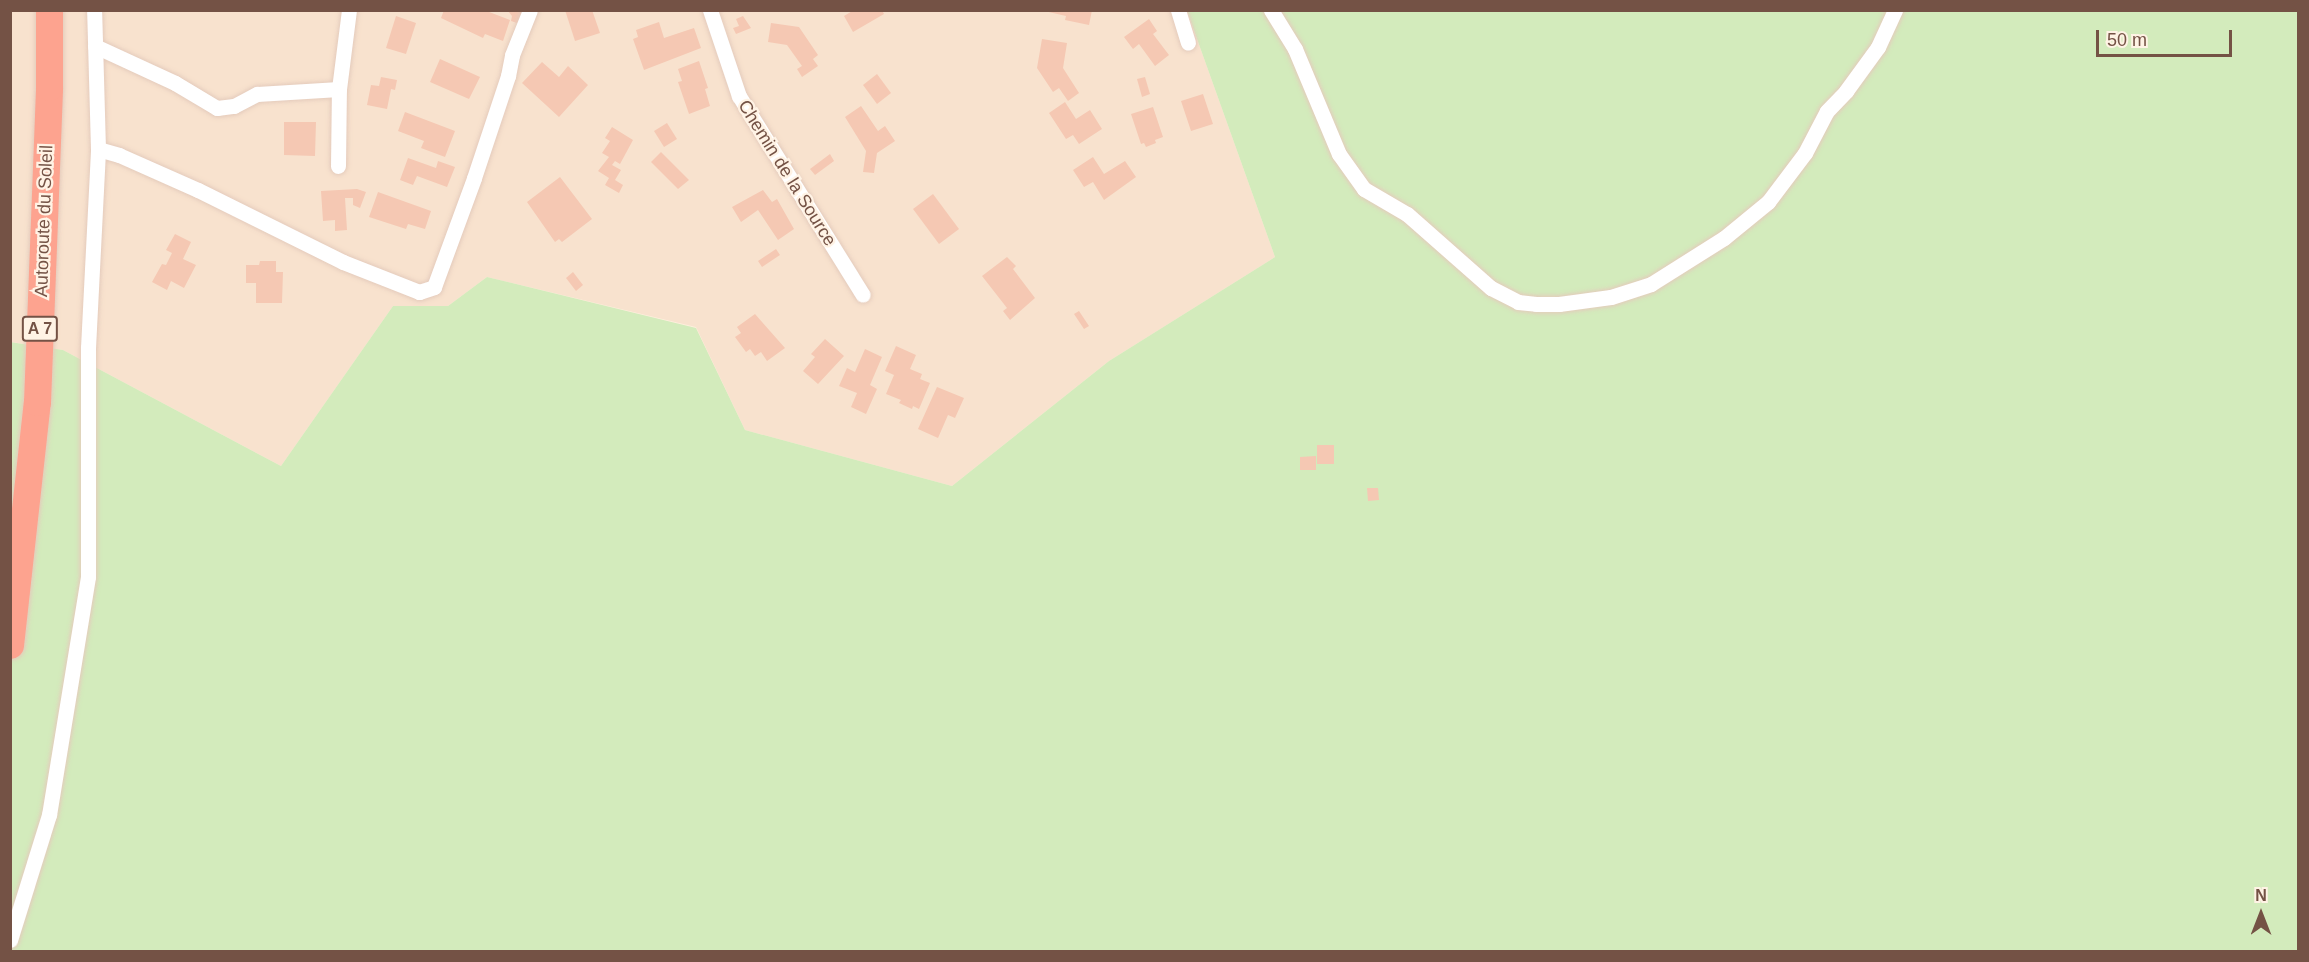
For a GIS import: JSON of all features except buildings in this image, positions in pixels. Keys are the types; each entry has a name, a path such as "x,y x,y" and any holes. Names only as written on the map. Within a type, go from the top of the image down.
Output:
{"highway":[{"name":"Autoroute du Soleil","path":"10,645 38,402 49,87 48,10"}],"street":[{"path":"10,940 49,815 88,577 88,348 98,149 94,10"},
{"path":"338,166 339,89 349,10"},
{"path":"98,149 119,155 198,190 343,262 419,292 434,287 474,178 508,76 512,55 530,10"},
{"name":"Chemin de la Source","path":"710,10 739,96 863,296"},
{"path":"1271,10 1295,49 1340,154 1364,189 1407,214 1504,297 1518,302 1559,304 1611,297 1650,284 1724,238 1768,202 1805,153 1827,111 1846,91 1878,47 1895,10"},
{"path":"1179,11 1188,43"},
{"path":"95,46 175,83 217,108 234,106 257,94 339,89"}],"shaded area":[{"path":"10,11 1187,11 1275,257 1109,361 952,486 745,430 696,327 487,277 448,306 393,306 281,466 63,350 11,342"}],"green space":[{"path":"1187,11 2298,11 2298,951 11,951 10,342 63,350 281,466 393,306 448,306 487,277 696,328 745,430 952,486 1109,361 1275,257"}]}
